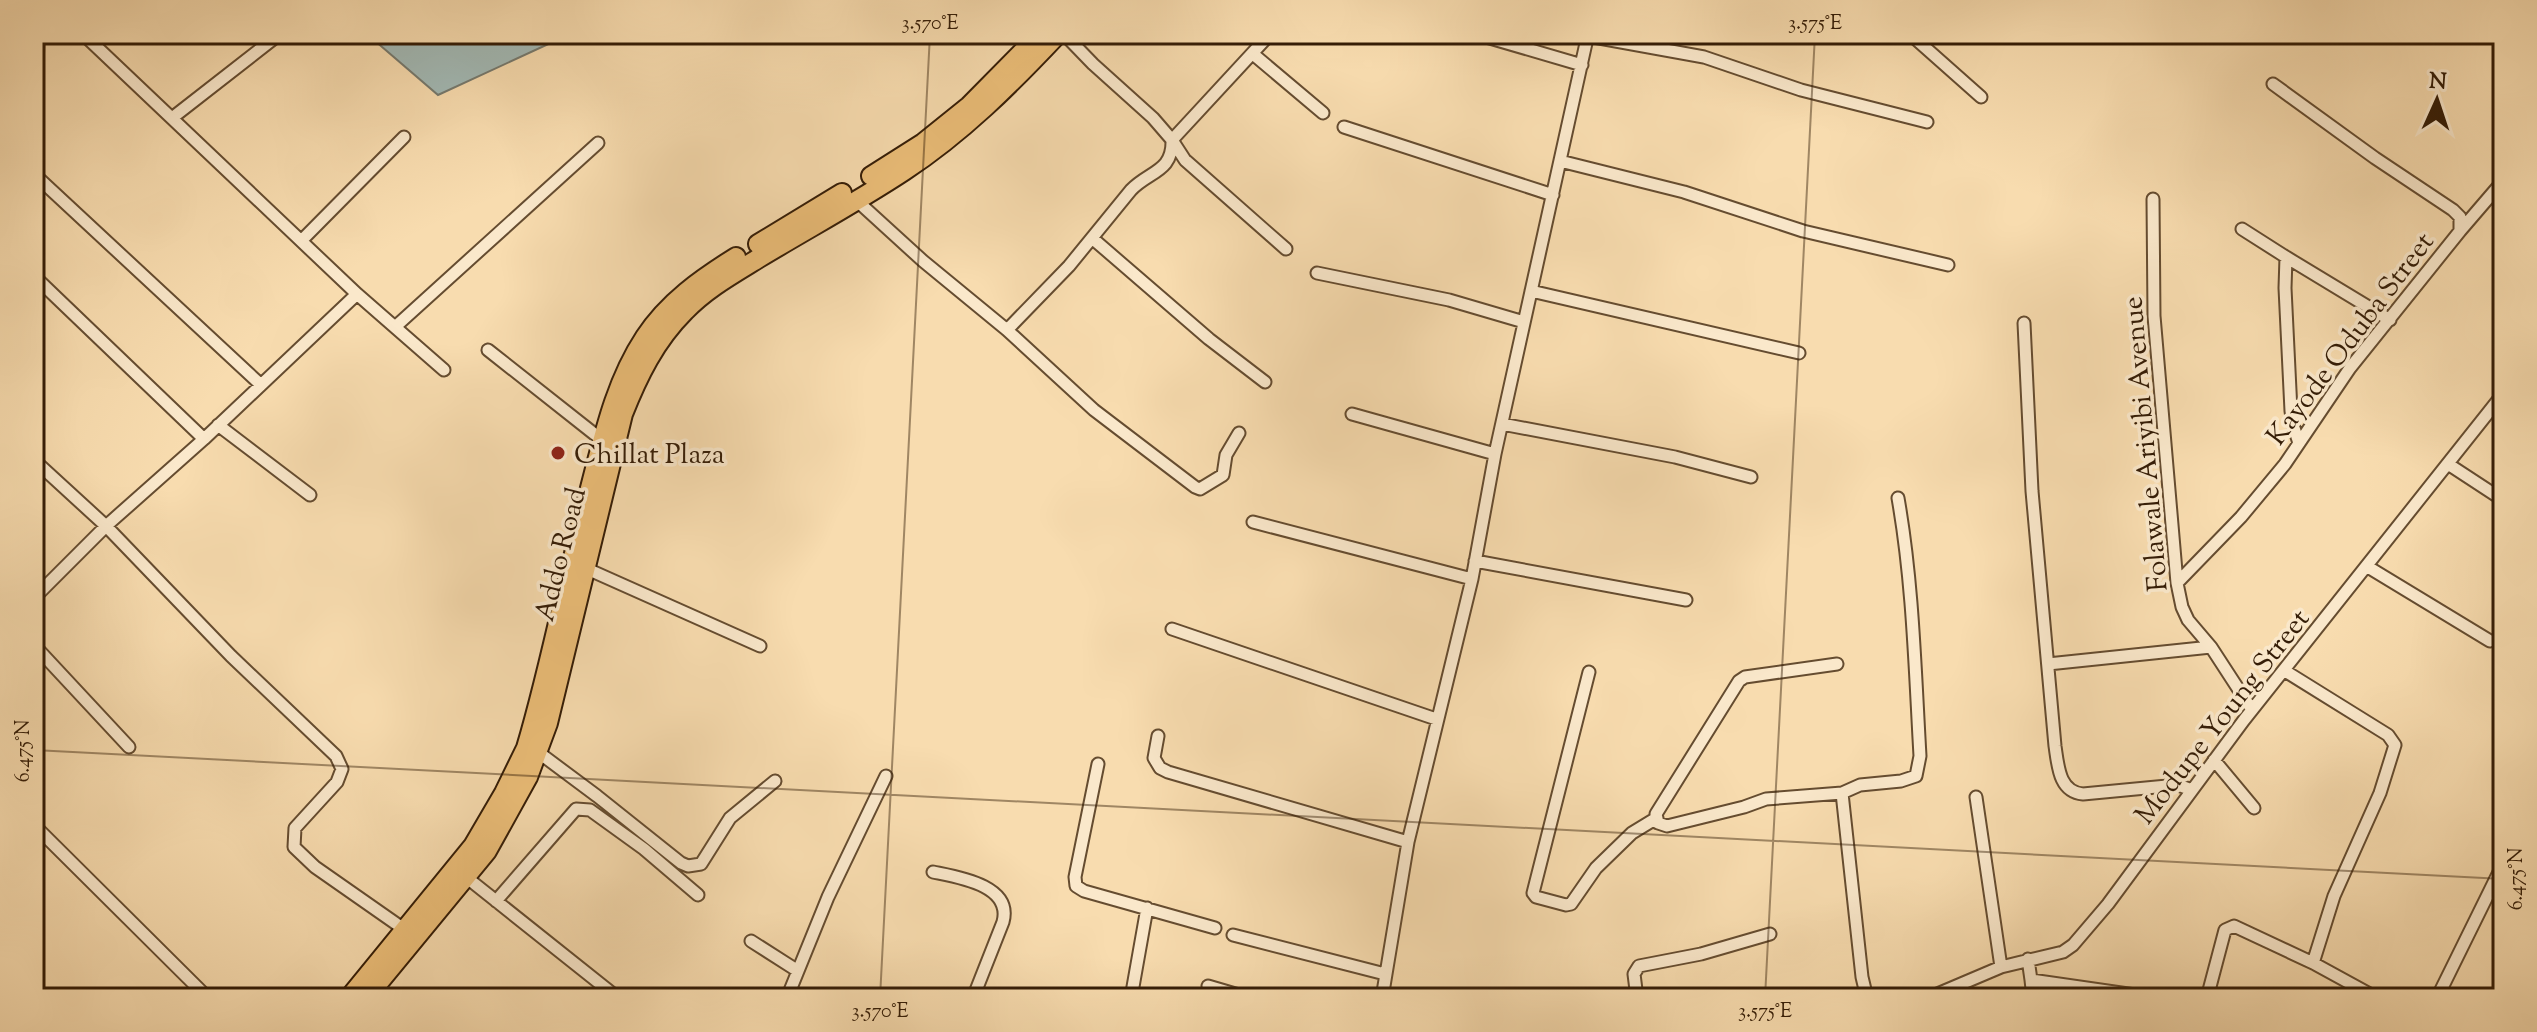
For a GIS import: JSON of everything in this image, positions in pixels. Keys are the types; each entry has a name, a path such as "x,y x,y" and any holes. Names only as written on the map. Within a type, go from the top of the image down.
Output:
{"main road":[{"name":"Addo Road","path":"366,998 473,846 526,748 614,398 646,335 679,298 721,267 923,143 969,106 1040,34"},
{"name":"Addo Road","path":"349,998 466,877 487,851 528,777 551,712 623,414 642,368 660,341 686,309 730,276 901,173 957,132 1061,34"}],"street":[{"path":"83,34 357,294 444,370"},
{"path":"1061,34 1153,118 1185,160 1286,249"},
{"path":"1007,330 1140,181 1160,171 1172,148 1172,140 1270,34"},
{"path":"1476,34 1582,65"},
{"path":"1910,34 1981,97"},
{"path":"1382,998 1408,842 1472,579 1495,454 1588,35 1704,57 1801,90 1927,122"},
{"path":"172,118 277,36"},
{"path":"1253,54 1323,113"},
{"name":"Kayode Oduba Street","path":"2177,583 2241,517 2285,464 2350,368 2460,231 2460,217 2453,210 2273,84"},
{"path":"1344,127 1553,195"},
{"path":"302,240 404,137"},
{"path":"395,327 598,143"},
{"path":"1560,161 1684,192 1803,231 1948,265"},
{"path":"34,174 260,384"},
{"path":"2460,231 2503,181"},
{"path":"855,199 1094,410 1195,487 1200,489 1223,475 1226,455 1239,433"},
{"name":"Folawale Ariyibi Avenue","path":"2153,199 2154,316 2177,583 2188,620 2211,647 2252,710"},
{"path":"2242,229 2390,320"},
{"path":"1092,238 1209,339 1265,382"},
{"path":"2286,257 2291,411 2299,443"},
{"path":"1317,273 1449,300 1524,322"},
{"path":"34,276 204,439"},
{"path":"1531,291 1799,353"},
{"path":"34,598 106,526 204,439 357,294"},
{"path":"2024,323 2032,491 2059,769 2068,790 2083,794 2178,785 2192,790"},
{"path":"488,350 602,440"},
{"name":"Modupe Young Street","path":"1928,998 2001,967 2063,952 2073,945 2108,904 2252,710 2503,394"},
{"path":"1352,414 1495,454"},
{"path":"1502,424 1675,457 1751,477"},
{"path":"218,425 310,495"},
{"path":"34,460 106,526 231,656 336,756 342,769 337,782 295,828 294,847 315,867 410,933"},
{"path":"2448,464 2503,500"},
{"path":"1655,819 1667,826 1766,799 1842,793 1867,783 1915,777 1920,756 1911,608 1898,498"},
{"path":"1253,522 1472,579"},
{"path":"1475,561 1686,600"},
{"path":"2368,567 2490,641"},
{"path":"585,568 760,646"},
{"path":"1172,629 1436,719"},
{"path":"34,645 129,747"},
{"path":"2048,664 2211,647"},
{"path":"1589,672 1533,893 1536,897 1566,905 1571,904 1596,868 1632,833 1655,819 1702,737 1739,681 1745,677 1837,664"},
{"path":"2285,671 2393,738 2395,745 2380,793 2334,896 2313,963"},
{"path":"1158,736 1154,758 1160,768 1168,772 1408,842"},
{"path":"538,752 688,866 701,864 730,818 775,781"},
{"path":"2214,760 2254,808"},
{"path":"1098,764 1075,877 1076,886 1084,891 1215,928"},
{"path":"787,998 828,897 886,776"},
{"path":"1842,793 1862,977 1867,998"},
{"path":"1976,797 2001,967"},
{"path":"496,901 580,807 590,810 644,849 698,895"},
{"path":"34,825 208,998"},
{"path":"2437,998 2498,887 2503,864"},
{"path":"933,872 984,886 997,897 1004,910 1003,922 973,998"},
{"path":"466,877 618,998"},
{"path":"1131,998 1147,908"},
{"path":"2207,998 2225,930 2229,926 2313,963 2377,998"},
{"path":"1637,998 1634,974 1639,966 1701,954 1770,934"},
{"path":"1233,935 1385,974"},
{"path":"751,941 798,971"},
{"path":"2028,959 2033,998"},
{"path":"2031,980 2156,998"},
{"path":"1208,986 1249,998"}],"water":[{"path":"367,34 570,34 438,95"}],"place":[{"name":"Chillat Plaza","path":"558,453"}]}
